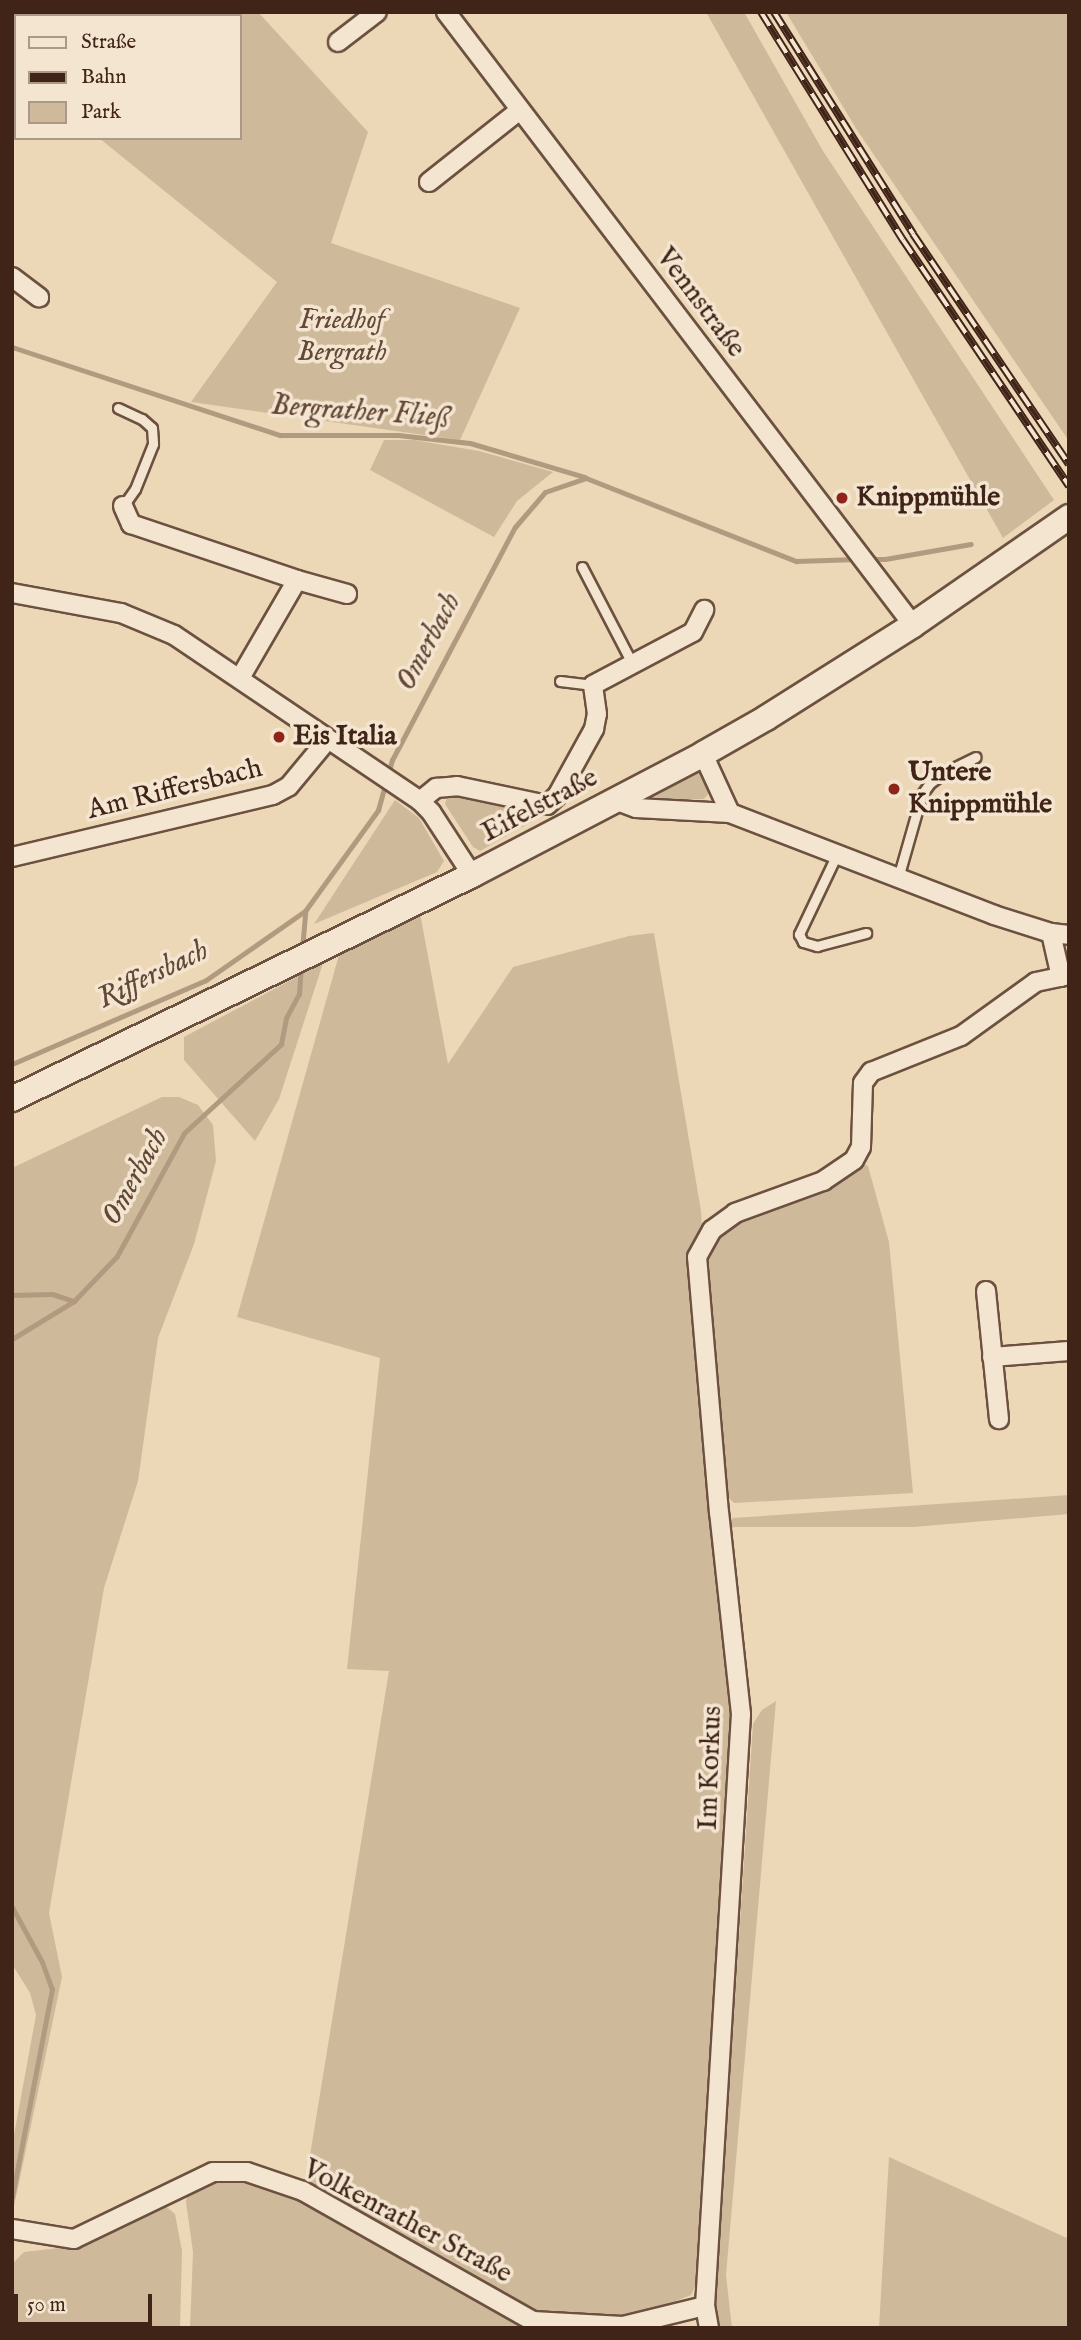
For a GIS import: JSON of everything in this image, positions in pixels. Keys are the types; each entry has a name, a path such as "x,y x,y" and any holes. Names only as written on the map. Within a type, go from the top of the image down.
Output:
{"main road":[{"name":"Eifelstraße","path":"12,1099 472,875 703,754 766,718 913,625 1069,517"}],"street":[{"path":"338,42 377,12"},
{"name":"Vennstraße","path":"446,12 913,625"},
{"path":"429,181 520,110"},
{"path":"12,277 39,297"},
{"path":"123,506 131,524 346,594"},
{"path":"240,678 297,580"},
{"path":"12,593 121,613 174,635 419,801 431,812 472,875"},
{"path":"419,801 436,788 457,786 547,805 557,796 594,729 597,714 593,685 693,632 704,610"},
{"name":"Am Riffersbach","path":"12,858 273,795 289,786 328,738"},
{"path":"703,754 730,813"},
{"path":"615,800 636,808 730,813 898,878 1060,934 1065,976"},
{"name":"Im Korkus","path":"709,2328 705,2306 741,1714 697,1270 698,1257 704,1239 725,1220 751,1206 823,1181 838,1174 854,1160 861,1147 863,1083 871,1072 880,1066 961,1036 995,1015 1025,988 1036,982 1065,976"},
{"path":"986,1291 999,1419"},
{"path":"992,1357 1069,1351"},
{"name":"Volkenrather Straße","path":"12,2229 74,2239 213,2172 247,2172 303,2191 533,2321 623,2326 705,2306"}],"lane":[{"path":"118,408 142,419 152,428 153,444 135,489 123,506"},
{"path":"582,566 632,663"},
{"path":"560,681 593,685"},
{"path":"898,878 922,794 930,783 945,772 976,757"},
{"path":"837,854 799,934 803,942 817,946 866,933"}],"green space":[{"name":"Friedhof Bergrath","path":"258,12 368,132 331,243 520,308 460,440 191,402 277,282 101,140 242,140 242,14 116,14"},
{"path":"706,12 744,12 823,151 1054,500 1003,538"},
{"path":"786,12 1069,12 1069,441 857,130"},
{"path":"384,440 414,440 479,451 553,472 517,501 494,537 370,470"},
{"path":"699,770 709,793 704,799 647,801"},
{"path":"448,795 548,813 480,851 473,847 445,804"},
{"path":"395,800 419,818 444,861 437,872 314,924"},
{"path":"420,913 448,1064 513,967 629,936 654,933 701,1211 702,1228 692,1255 734,1722 701,2274 691,2295 623,2322 528,2312 305,2186 389,1671 347,1669 380,1358 237,1317 339,955"},
{"path":"323,963 279,1099 255,1141 184,1060 184,1037"},
{"path":"162,1097 179,1097 198,1105 213,1125 216,1161 194,1244 158,1338 138,1481 104,1588 49,1913 62,1977 12,2216 12,2146 36,2015 30,1993 12,1964 12,1168"},
{"path":"862,1163 868,1166 889,1242 913,1493 734,1503 720,1489 704,1271 711,1244 726,1224"},
{"path":"1069,1495 1069,1514 913,1527 734,1527 727,1533 727,1524 733,1518"},
{"path":"776,1701 726,2275 732,2328 717,2328 715,2304 753,1724 762,1710"},
{"path":"889,2157 1069,2239 1069,2328 879,2328"},
{"path":"215,2178 247,2178 299,2199 537,2328 190,2328 193,2252 186,2202 188,2192"},
{"path":"163,2204 175,2214 182,2251 180,2328 12,2328 12,2264 24,2252 77,2246"}],"waterway":[{"name":"Bergrather Fließ","path":"12,347 280,435 398,435 470,443 585,477"},
{"name":"Omerbach","path":"302,949 305,911 378,810 392,760 515,527 545,492 586,478 796,561 857,559"},
{"name":"Omerbach","path":"867,559 885,559 971,544"},
{"name":"Riffersbach","path":"12,1064 206,980 305,911"},
{"name":"Omerbach","path":"12,1339 74,1301 117,1256 184,1133 281,1044 286,1018 299,994 301,966"},
{"path":"12,1295 52,1294 74,1301"},
{"name":"Omerbach","path":"12,1907 42,1962 52,1989 12,2197"}],"railway":[{"path":"761,12 903,240 1069,486"},
{"path":"774,12 913,234 1069,464"}],"place":[{"name":"Knippmühle","path":"842,498"},
{"name":"Eis Italia","path":"279,737"},
{"name":"Untere Knippmühle","path":"894,789"}]}
